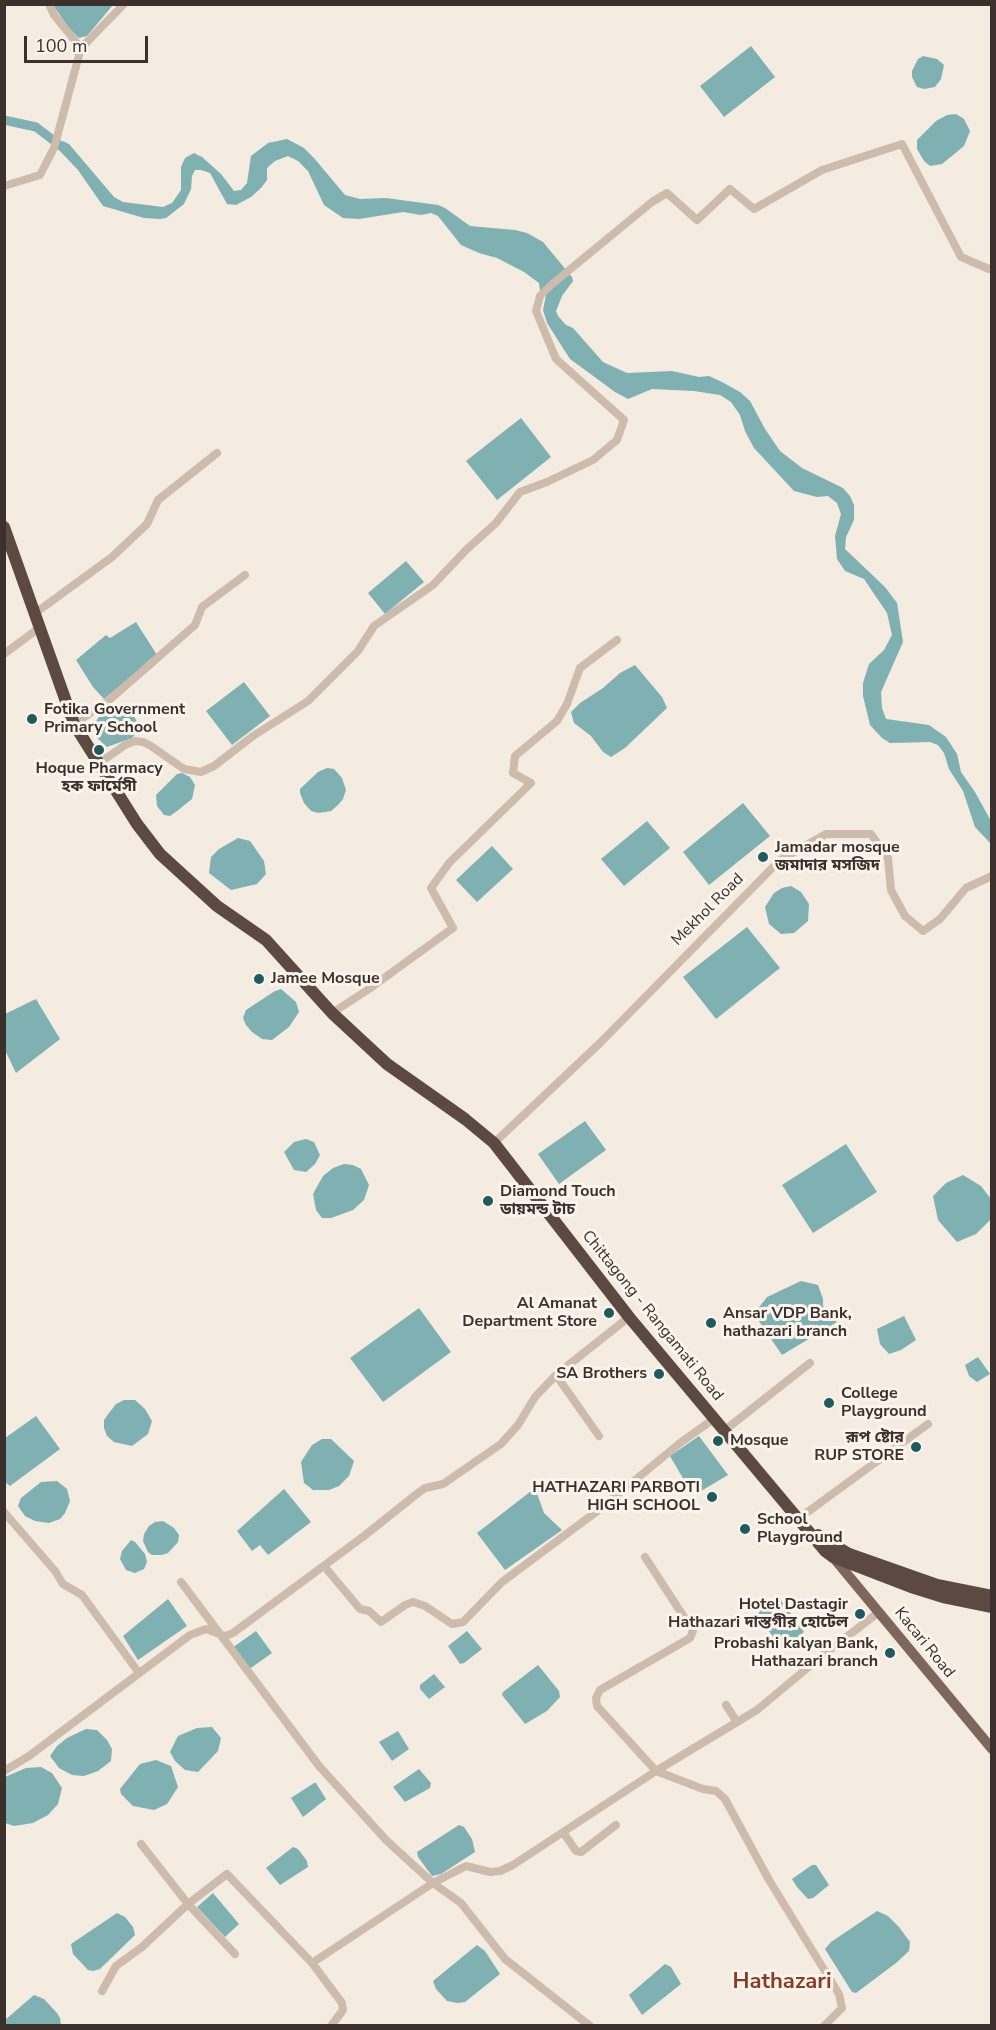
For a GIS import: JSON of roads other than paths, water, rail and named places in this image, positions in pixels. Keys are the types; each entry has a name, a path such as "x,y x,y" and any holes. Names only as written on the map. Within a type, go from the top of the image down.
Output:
{"highway":[{"name":"Chittagong - Rangamati Road","path":"4,527 74,724 137,824 160,854 218,906 266,940 332,1013 387,1064 465,1119 494,1143 629,1317 798,1519 835,1552 849,1554 943,1597 992,1606"},
{"name":"Chittagong - Rangamati Road","path":"889,1573 992,1596"}],"main road":[{"name":"Kacari Road","path":"835,1552 879,1612 992,1749"}],"street":[{"path":"49,4 54,15 81,48"},
{"path":"4,186 40,175 54,148 81,48 124,4"},
{"path":"98,764 125,745 143,741 184,769 201,772 214,766 253,736 308,701 358,651 374,626 433,585 496,523 520,492 593,460 617,440 624,420 556,359 537,311 540,296 652,202 667,193 697,220 730,189 754,209 822,170 902,144 962,257 989,269 992,268"},
{"path":"34,614 112,557 147,524 158,500 216,453"},
{"path":"74,724 107,702 195,625 202,607 244,575"},
{"path":"4,654 39,628"},
{"path":"332,1013 453,928 431,888 449,863 531,783 513,773 515,756 557,721 567,704 580,668 617,640"},
{"name":"Mekhol Road","path":"494,1143 600,1043 780,860 826,834 871,834 888,858 891,890 904,916 923,931 940,919 966,888 992,876"},
{"path":"4,1771 29,1756 197,1631 206,1629 225,1635 233,1633 425,1488 443,1484 501,1444 518,1425 535,1397 556,1375 629,1317"},
{"path":"725,1430 810,1363"},
{"path":"556,1375 599,1436"},
{"path":"324,1566 360,1609 369,1611 381,1622 413,1602 425,1606 452,1624 463,1622 502,1582 609,1502 680,1443 715,1418"},
{"path":"798,1519 928,1424"},
{"path":"4,1512 55,1571 63,1584 69,1590 81,1595 139,1673"},
{"path":"645,1557 693,1631 690,1638 600,1690 596,1698 597,1706 656,1771 703,1789 716,1791 724,1799 839,1994 842,2008 824,2025"},
{"path":"181,1582 319,1766 386,1840 433,1882 461,1903 505,1959 590,2025"},
{"path":"312,1963 433,1882 466,1866 490,1872 500,1871 513,1865 656,1771 757,1710 879,1612"},
{"path":"726,1705 738,1722"},
{"path":"563,1832 576,1851 581,1852 616,1825"},
{"path":"141,1844 188,1904 235,1954"},
{"path":"102,1991 116,1966 142,1947 188,1904 227,1874 312,1963 342,2003 343,2010 331,2025"}],"water":[{"path":"53,5 113,5 87,36 79,38 68,27"},
{"path":"751,46 775,77 724,117 700,86"},
{"path":"923,56 937,59 944,65 941,79 935,87 924,89 917,87 912,77 912,71 918,59"},
{"path":"956,114 964,119 970,131 964,146 942,164 930,166 917,149 917,140 936,121 947,115"},
{"path":"287,139 304,148 345,195 360,199 386,198 438,205 470,226 515,230 527,233 543,242 573,281 562,296 556,311 558,316 566,325 573,328 603,362 627,373 672,371 699,377 709,376 722,382 740,392 750,401 780,451 802,468 843,488 854,505 854,520 846,537 845,549 885,587 897,603 903,642 881,692 882,708 886,719 929,725 946,737 957,754 961,772 991,821 991,844 975,827 963,791 938,745 930,742 890,743 870,725 863,696 863,683 869,664 884,650 892,635 887,613 864,579 845,571 837,559 835,536 841,514 837,503 828,496 817,497 794,491 754,448 740,415 731,402 720,395 694,391 652,389 628,399 615,392 570,359 547,323 543,310 546,295 540,291 539,283 524,272 497,258 461,245 438,216 431,213 421,215 403,212 359,219 343,218 324,205 308,171 298,161 288,156 275,161 267,168 267,180 261,188 251,197 236,205 227,204 210,173 195,170 191,189 184,204 166,218 160,219 144,218 103,206 78,170 59,150 63,141 69,144 114,197 123,202 163,207 172,203 181,190 181,167 185,158 194,153 221,174 234,191 241,190 247,183 251,156 268,143"},
{"path":"521,418 551,457 497,500 466,461"},
{"path":"406,561 424,582 385,614 368,593"},
{"path":"136,622 157,655 104,699 93,687 76,660 106,635 110,638"},
{"path":"635,665 662,697 667,708 625,748 611,757 603,752 591,736 574,723 571,712 620,673"},
{"path":"244,682 270,716 232,745 206,711"},
{"path":"120,704 131,711 140,727 132,738 107,747 95,736 92,727 103,711"},
{"path":"327,768 334,769 342,778 346,790 343,799 331,811 319,813 311,811 304,803 300,789 318,772"},
{"path":"182,773 190,777 195,785 192,799 170,816 164,815 157,806 156,795 177,774"},
{"path":"743,803 770,836 709,885 683,852"},
{"path":"647,821 670,848 624,886 601,859"},
{"path":"238,838 250,841 264,861 266,874 257,884 231,890 209,873 211,857 219,849"},
{"path":"492,846 513,869 477,902 456,880"},
{"path":"791,886 801,892 809,904 808,921 794,933 781,934 769,924 765,907 774,893"},
{"path":"747,927 780,968 716,1019 683,977"},
{"path":"281,989 296,1002 299,1012 289,1027 272,1040 262,1039 246,1025 243,1018 246,1010"},
{"path":"36,999 60,1039 16,1073 5,1050 5,1014"},
{"path":"585,1121 606,1150 559,1184 538,1154"},
{"path":"306,1139 314,1142 320,1155 315,1164 306,1172 294,1170 284,1152 294,1142"},
{"path":"846,1144 877,1192 813,1233 782,1185"},
{"path":"344,1164 361,1169 369,1185 364,1200 353,1210 331,1218 322,1218 316,1210 313,1194 323,1176 333,1168"},
{"path":"963,1175 981,1186 991,1199 991,1219 976,1234 957,1242 938,1220 933,1196 946,1183"},
{"path":"801,1281 818,1285 823,1306 837,1322 782,1355 754,1314 767,1297"},
{"path":"419,1308 451,1352 383,1402 350,1358"},
{"path":"904,1316 916,1340 901,1350 889,1354 880,1344 877,1329"},
{"path":"978,1357 990,1374 977,1382 969,1376 965,1365"},
{"path":"124,1400 135,1400 145,1409 152,1421 148,1434 132,1446 114,1442 107,1436 104,1428 104,1420 116,1404"},
{"path":"36,1416 60,1449 10,1486 5,1482 5,1438"},
{"path":"699,1436 728,1475 696,1494 691,1492 670,1456"},
{"path":"322,1439 331,1439 354,1461 349,1476 339,1486 329,1490 313,1490 304,1483 301,1462 312,1445"},
{"path":"57,1481 67,1489 70,1501 60,1519 49,1523 35,1521 25,1516 18,1506 21,1498 41,1482"},
{"path":"535,1488 544,1513 562,1530 505,1570 477,1533"},
{"path":"284,1489 311,1522 268,1555 260,1545 252,1551 237,1531"},
{"path":"163,1521 174,1528 179,1535 178,1542 168,1553 152,1555 143,1541 144,1534 149,1526"},
{"path":"131,1540 145,1554 147,1562 144,1569 135,1573 126,1570 120,1559 122,1551"},
{"path":"168,1599 187,1626 138,1660 123,1636"},
{"path":"780,1599 804,1632 782,1649 757,1615 761,1610"},
{"path":"256,1631 272,1653 248,1670 232,1648"},
{"path":"467,1631 482,1649 460,1664 448,1646"},
{"path":"538,1665 559,1691 560,1697 547,1711 525,1724 502,1695"},
{"path":"434,1674 445,1687 429,1699 420,1689 420,1685"},
{"path":"212,1727 221,1738 218,1751 198,1772 185,1770 175,1761 170,1752 178,1736 197,1728"},
{"path":"86,1729 97,1730 107,1740 112,1749 111,1761 98,1771 84,1776 72,1775 59,1768 50,1756 67,1738"},
{"path":"398,1731 409,1749 392,1761 379,1742"},
{"path":"156,1760 171,1766 178,1787 167,1804 154,1810 133,1806 121,1794 120,1789 140,1764"},
{"path":"41,1767 52,1773 62,1788 58,1804 48,1815 33,1823 14,1826 5,1823 5,1777 26,1768"},
{"path":"419,1769 431,1783 430,1788 405,1802 393,1787"},
{"path":"314,1783 326,1799 303,1817 291,1798"},
{"path":"459,1825 464,1827 472,1839 475,1852 441,1874 432,1876 418,1857 417,1852"},
{"path":"293,1847 298,1849 307,1861 308,1867 280,1885 266,1868"},
{"path":"812,1865 816,1865 829,1885 813,1898 808,1899 792,1879"},
{"path":"213,1893 239,1924 225,1937 197,1907"},
{"path":"877,1911 888,1916 899,1927 910,1942 909,1951 856,1993 852,1992 825,1949 831,1942"},
{"path":"117,1913 125,1917 133,1927 135,1935 100,1969 88,1970 73,1954 71,1944"},
{"path":"477,1945 485,1951 500,1974 465,2002 447,2001 436,1989 433,1981"},
{"path":"665,1964 671,1967 681,1984 642,2015 629,1995"},
{"path":"34,1995 44,1999 57,2013 61,2025 5,2025 5,2020"}],"waterway":[{"path":"4,120 36,127 70,153"}],"place":[{"name":"Fotika Government Primary School","path":"32,719"},
{"name":"Hoque Pharmacy হক ফার্মেসী","path":"99,750"},
{"name":"Jamadar mosque জমাদার মসজিদ","path":"763,857"},
{"name":"Jamee Mosque","path":"259,979"},
{"name":"Diamond Touch ডায়মন্ড টাচ","path":"488,1201"},
{"name":"Al Amanat Department Store","path":"609,1313"},
{"name":"Ansar VDP Bank, hathazari branch","path":"711,1323"},
{"name":"SA Brothers","path":"659,1374"},
{"name":"College Playground","path":"829,1403"},
{"name":"Mosque","path":"718,1441"},
{"name":"রূপ ষ্টোর RUP STORE","path":"916,1447"},
{"name":"HATHAZARI PARBOTI HIGH SCHOOL","path":"712,1497"},
{"name":"School Playground","path":"745,1529"},
{"name":"Hotel Dastagir Hathazari দাস্তগীর হোটেল","path":"860,1614"},
{"name":"Probashi kalyan Bank, Hathazari branch","path":"890,1653"}],"district":[{"name":"Hathazari","path":"782,1983"}]}
